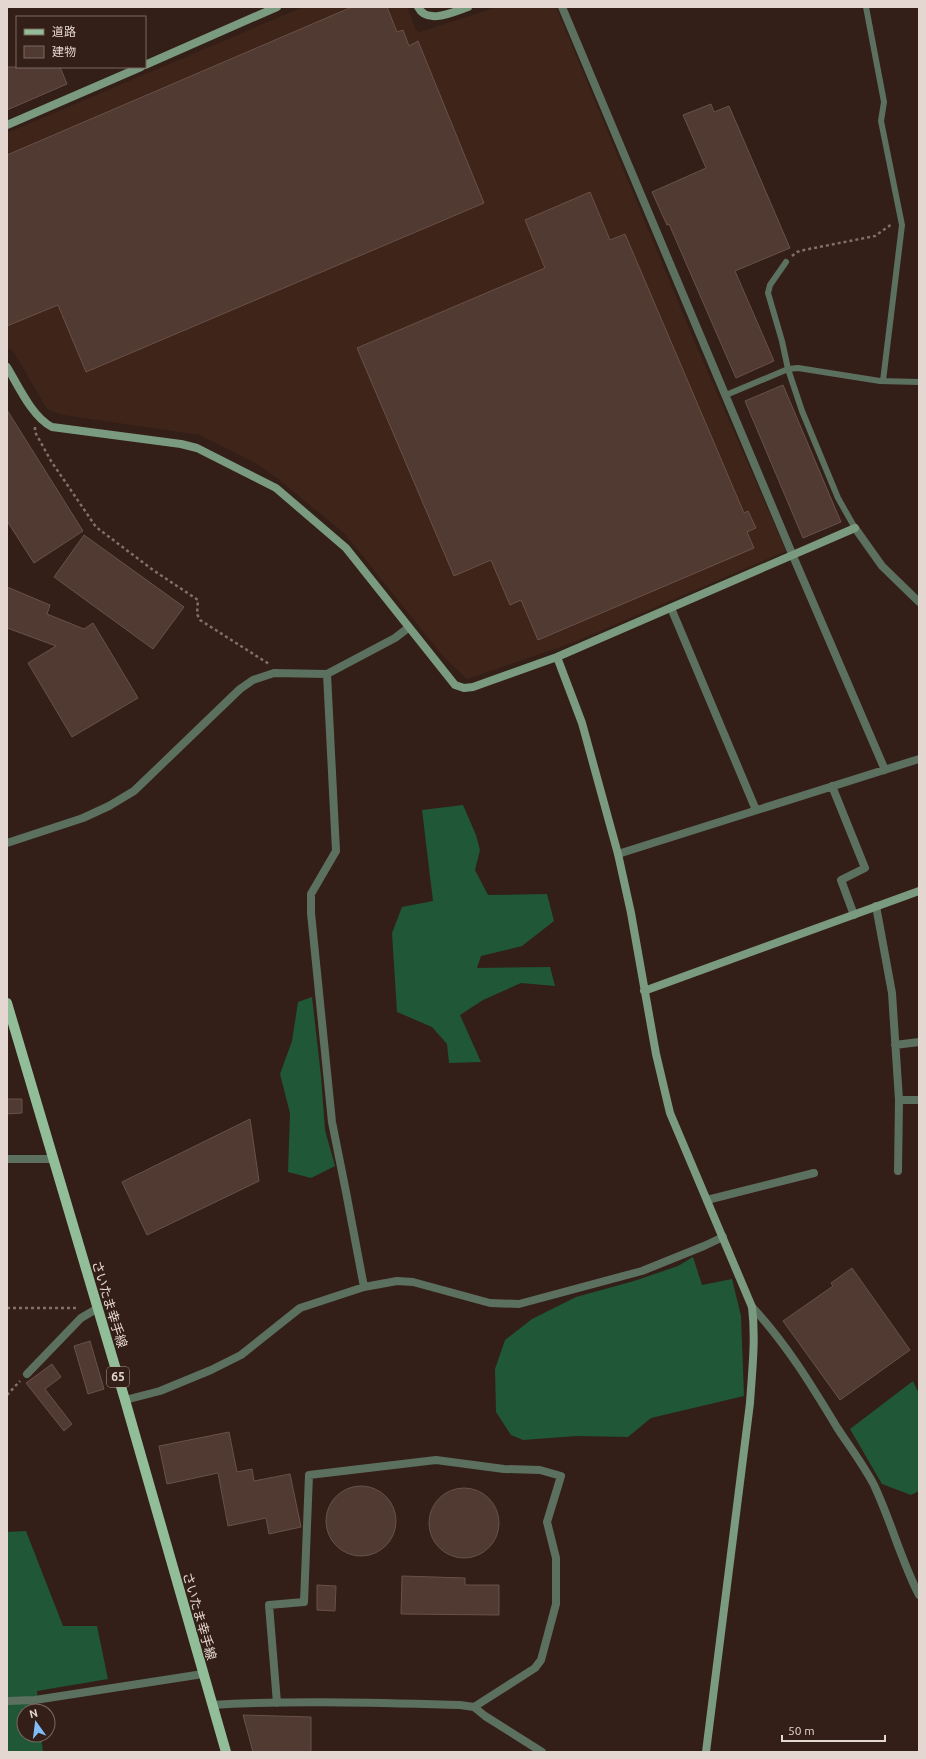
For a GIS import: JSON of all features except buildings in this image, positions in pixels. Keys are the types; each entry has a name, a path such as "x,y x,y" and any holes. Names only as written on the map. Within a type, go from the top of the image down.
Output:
{"main road":[{"name":"さいたま幸手線","path":"8,1007 125,1400 226,1752"}],"street":[{"path":"146,65 277,7"},
{"path":"418,7 420,12 430,16 444,15 468,7"},
{"path":"562,7 793,556 885,770"},
{"path":"7,124 139,68"},
{"path":"7,367 35,413 44,423 52,427 181,444 197,448 276,488 346,548 408,628 455,685 464,688 473,687 557,657 855,528 882,566 919,602"},
{"path":"671,608 756,810"},
{"path":"7,843 83,818 109,806 134,791 240,689 253,680 274,673 327,674 395,638 408,628"},
{"path":"557,657 582,723 618,854 631,914 644,991 670,1113 752,1307 754,1323 754,1350 750,1403 706,1752"},
{"path":"327,674 336,851 311,894 310,913 332,1122 364,1288"},
{"path":"618,854 919,759"},
{"path":"832,786 865,868 841,880 854,914"},
{"path":"644,991 919,891"},
{"path":"876,906 892,993 899,1100 898,1171"},
{"path":"895,1045 919,1042"},
{"path":"899,1100 919,1100"},
{"path":"7,1159 53,1159"},
{"path":"707,1200 814,1174"},
{"path":"125,1400 160,1390 211,1370 241,1355 300,1308 364,1288 397,1281 413,1282 490,1303 519,1304 642,1271 723,1237"},
{"path":"752,1307 778,1337 873,1484 885,1510 909,1576 919,1595"},
{"path":"27,1374 81,1318 98,1308"},
{"path":"276,1703 269,1605 304,1602 309,1474 436,1460 504,1468 540,1470 561,1476 547,1522 556,1558 556,1604 542,1660 535,1668 474,1707"},
{"path":"7,1701 35,1700 204,1674"},
{"path":"212,1705 276,1703 460,1705 474,1707 485,1716 542,1752"}],"lane":[{"path":"866,7 884,102 881,121 902,225 883,381"},
{"path":"786,262 770,285 768,293 782,341 788,369 802,411 838,498 855,528"},
{"path":"726,395 788,369 798,368 883,381 919,382"}],"path":[{"path":"786,262 797,252 875,236 881,233 900,217"},
{"path":"35,413 35,432 51,461 96,527 153,570 198,600 196,614 200,620 272,666 274,673"},
{"path":"7,1308 98,1308"},
{"path":"7,1395 27,1374"}],"shaded area":[{"path":"303,7 407,7 416,30 420,32 497,7 556,7 693,338 786,551 572,643 467,679 443,656 345,534 277,478 255,463 200,435 63,415 47,409 13,351 7,348 7,133"}],"green space":[{"path":"463,805 476,835 480,850 475,870 488,895 547,894 554,921 522,946 481,956 477,968 550,967 555,986 521,983 483,1000 460,1015 481,1062 449,1063 447,1044 432,1027 397,1012 392,933 402,907 433,901 422,810"},
{"path":"312,997 321,1076 325,1130 335,1166 311,1178 288,1172 290,1113 280,1074 292,1041 298,1002"},
{"path":"693,1257 702,1285 732,1279 741,1316 744,1396 651,1418 628,1437 577,1436 523,1440 511,1435 496,1412 495,1369 505,1340 532,1319 576,1297 634,1281 678,1266"},
{"path":"913,1381 919,1394 919,1491 911,1495 882,1484 850,1429"},
{"path":"26,1531 63,1626 97,1626 108,1679 37,1691 38,1703 16,1703 16,1743 42,1743 43,1752 7,1752 7,1532"}]}
